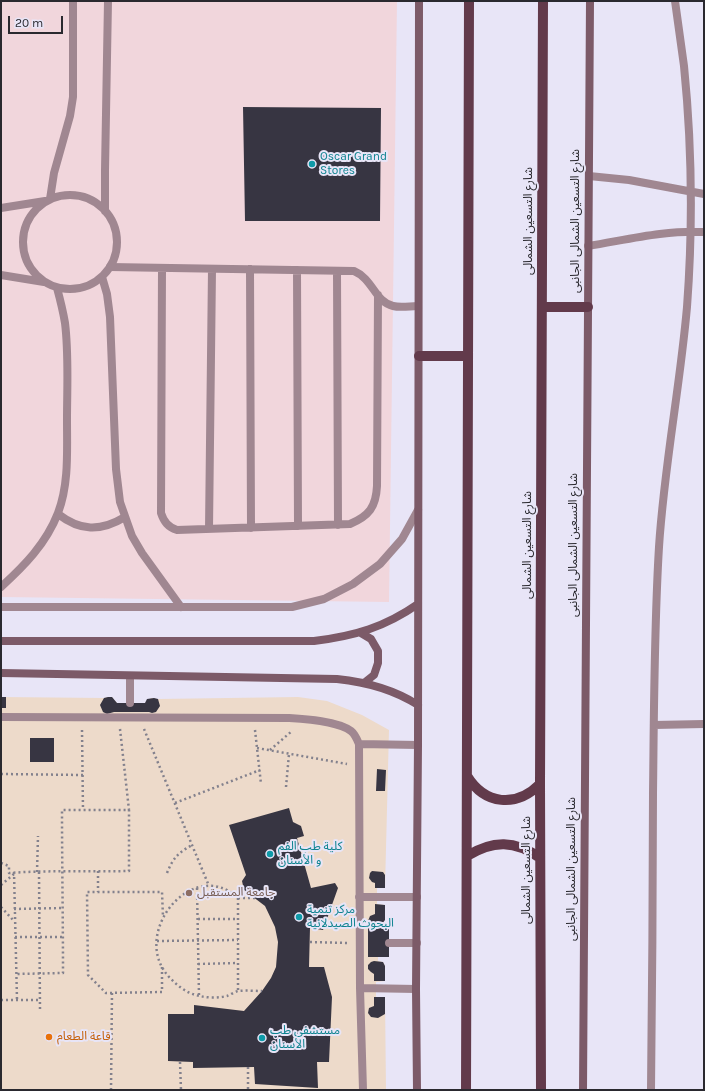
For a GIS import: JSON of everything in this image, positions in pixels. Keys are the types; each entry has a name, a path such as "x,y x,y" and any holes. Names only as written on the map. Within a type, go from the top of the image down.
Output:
{"main road":[{"path":"466,1090 469,1"},
{"name":"شارع التسعين الشمالى","path":"541,1090 540,784 543,1"},
{"path":"542,307 588,308"},
{"path":"419,356 468,356"},
{"path":"467,776 479,791 487,796 501,800 516,799 525,796 540,784"},
{"path":"466,856 476,850 498,844 510,844 531,851 540,858"}],"street":[{"path":"1,208 48,200 62,195 86,197 96,202 112,221 117,238 115,257 110,267 102,277 92,284 81,288 69,289 57,288 36,275 24,254 23,242 29,218 48,200 54,172 68,123 73,97 73,1"},
{"path":"105,211 104,170 108,1"},
{"path":"417,1090 419,1"},
{"name":"شارع التسعين الشمالى الجانبى","path":"583,1090 590,1"},
{"path":"651,1090 654,634 659,544 668,454 681,364 687,304 691,191 686,96 675,1"},
{"path":"589,176 629,180 704,194"},
{"path":"588,246 666,233 690,231 704,232"},
{"path":"110,267 354,271 366,278 378,295 387,304 393,306 418,306"},
{"path":"162,268 161,513 163,519 172,528 177,530 350,524 362,519 371,510 376,499 378,295"},
{"path":"209,529 212,269"},
{"path":"250,269 251,528"},
{"path":"297,270 298,526"},
{"path":"337,271 338,525"},
{"path":"1,275 46,282"},
{"path":"102,277 107,294 110,317 117,485 125,517 132,536 142,553 181,607"},
{"path":"1,587 27,562 44,540 58,514 64,492 67,469 67,360 65,323 57,288"},
{"path":"1,607 292,607 324,599 354,584 380,564 402,539 418,510"},
{"path":"58,514 67,521 79,526 90,528 108,525 125,517"},
{"path":"1,641 314,641 361,633 391,621 418,604"},
{"path":"361,633 371,639 378,651 378,663 374,675 364,683"},
{"path":"1,673 337,679 364,683 403,695 418,705"},
{"path":"130,676 130,703"},
{"path":"1,717 119,718 129,715 139,718 306,719 346,728 352,732 359,744 359,897 362,1090"},
{"path":"654,725 704,724"},
{"path":"359,744 418,745"},
{"path":"359,897 417,897"},
{"path":"360,943 368,943"},
{"path":"388,943 417,943"},
{"path":"360,988 416,989"}],"path":[{"path":"81,718 83,810"},
{"path":"1,863 10,866 9,872 14,873 129,871 129,810 119,718"},
{"path":"139,718 209,886"},
{"path":"254,718 261,784"},
{"path":"269,750 306,719"},
{"path":"257,748 359,766"},
{"path":"286,787 289,754"},
{"path":"175,803 260,770"},
{"path":"1,774 83,775"},
{"path":"16,974 63,973 62,810 129,810"},
{"path":"38,836 40,1010"},
{"path":"167,872 174,858 179,852 192,845"},
{"path":"98,872 98,892"},
{"path":"1,885 14,873"},
{"path":"14,873 17,1000"},
{"path":"163,917 162,892 88,892 88,975 106,993 162,992 162,967 158,954 157,941 159,924 169,907 177,898 198,888 220,886 230,890 238,898 238,991"},
{"path":"198,888 199,996"},
{"path":"238,898 255,898"},
{"path":"1,907 15,922"},
{"path":"14,909 62,908"},
{"path":"198,919 238,919"},
{"path":"15,938 63,937"},
{"path":"157,941 238,940"},
{"path":"310,942 360,943"},
{"path":"198,964 238,964"},
{"path":"162,967 177,985 187,992 199,996 212,998 226,996 238,991 262,991"},
{"path":"111,1090 112,993"},
{"path":"1,1000 40,1000"},
{"path":"180,1062 181,1090"},
{"path":"248,1067 248,1090"}],"shaded area":[{"path":"1,1 397,1 389,602 1,597"},
{"name":"جامعة المستقبل","path":"1,697 112,697 117,703 145,703 151,698 298,697 327,701 362,715 389,730 385,888 377,888 377,904 385,905 384,923 377,925 378,928 389,928 389,957 378,957 378,961 383,962 385,966 385,981 376,982 376,997 385,997 386,1090 1,1090"}],"building":[{"name":"Oscar Grand Stores","path":"243,107 381,108 380,221 245,221"},
{"path":"1,697 6,697 6,708 1,708"},
{"path":"112,697 117,703 145,703 147,699 154,698 158,699 160,706 156,712 152,713 114,712 107,714 103,712 100,705 104,698"},
{"path":"30,738 54,738 54,762 30,762"},
{"path":"377,769 386,770 385,791 376,791"},
{"path":"289,808 293,822 301,826 304,836 297,838 311,888 335,883 338,888 323,930 310,928 309,967 324,967 332,997 329,1062 317,1062 318,1088 255,1084 254,1067 193,1068 193,1062 168,1061 168,1014 194,1014 194,1005 244,1011 262,991 271,978 276,967 278,942 275,927 265,906 244,890 242,881 246,875 229,825"},
{"path":"372,871 383,872 385,875 385,888 375,888 375,883 369,878"},
{"path":"375,904 385,905 385,920 382,924 372,925 368,921 370,916 375,914"},
{"path":"368,928 389,928 389,957 368,957"},
{"path":"374,961 383,962 385,966 385,981 374,981 374,974 368,969 368,965"},
{"path":"374,997 385,997 385,1014 378,1018 371,1017 368,1013 369,1008 374,1006"}],"place":[{"name":"Oscar Grand Stores","path":"312,164"},
{"name":"كلية طب الفم و الأسنان","path":"270,854"},
{"name":"جامعة المستقبل","path":"189,893"},
{"name":"مركز تنمية البحوث الصيدلانية","path":"299,917"},
{"name":"قاعة الطعام","path":"49,1037"},
{"name":"مستشفي طب الأسنان","path":"262,1038"}]}
